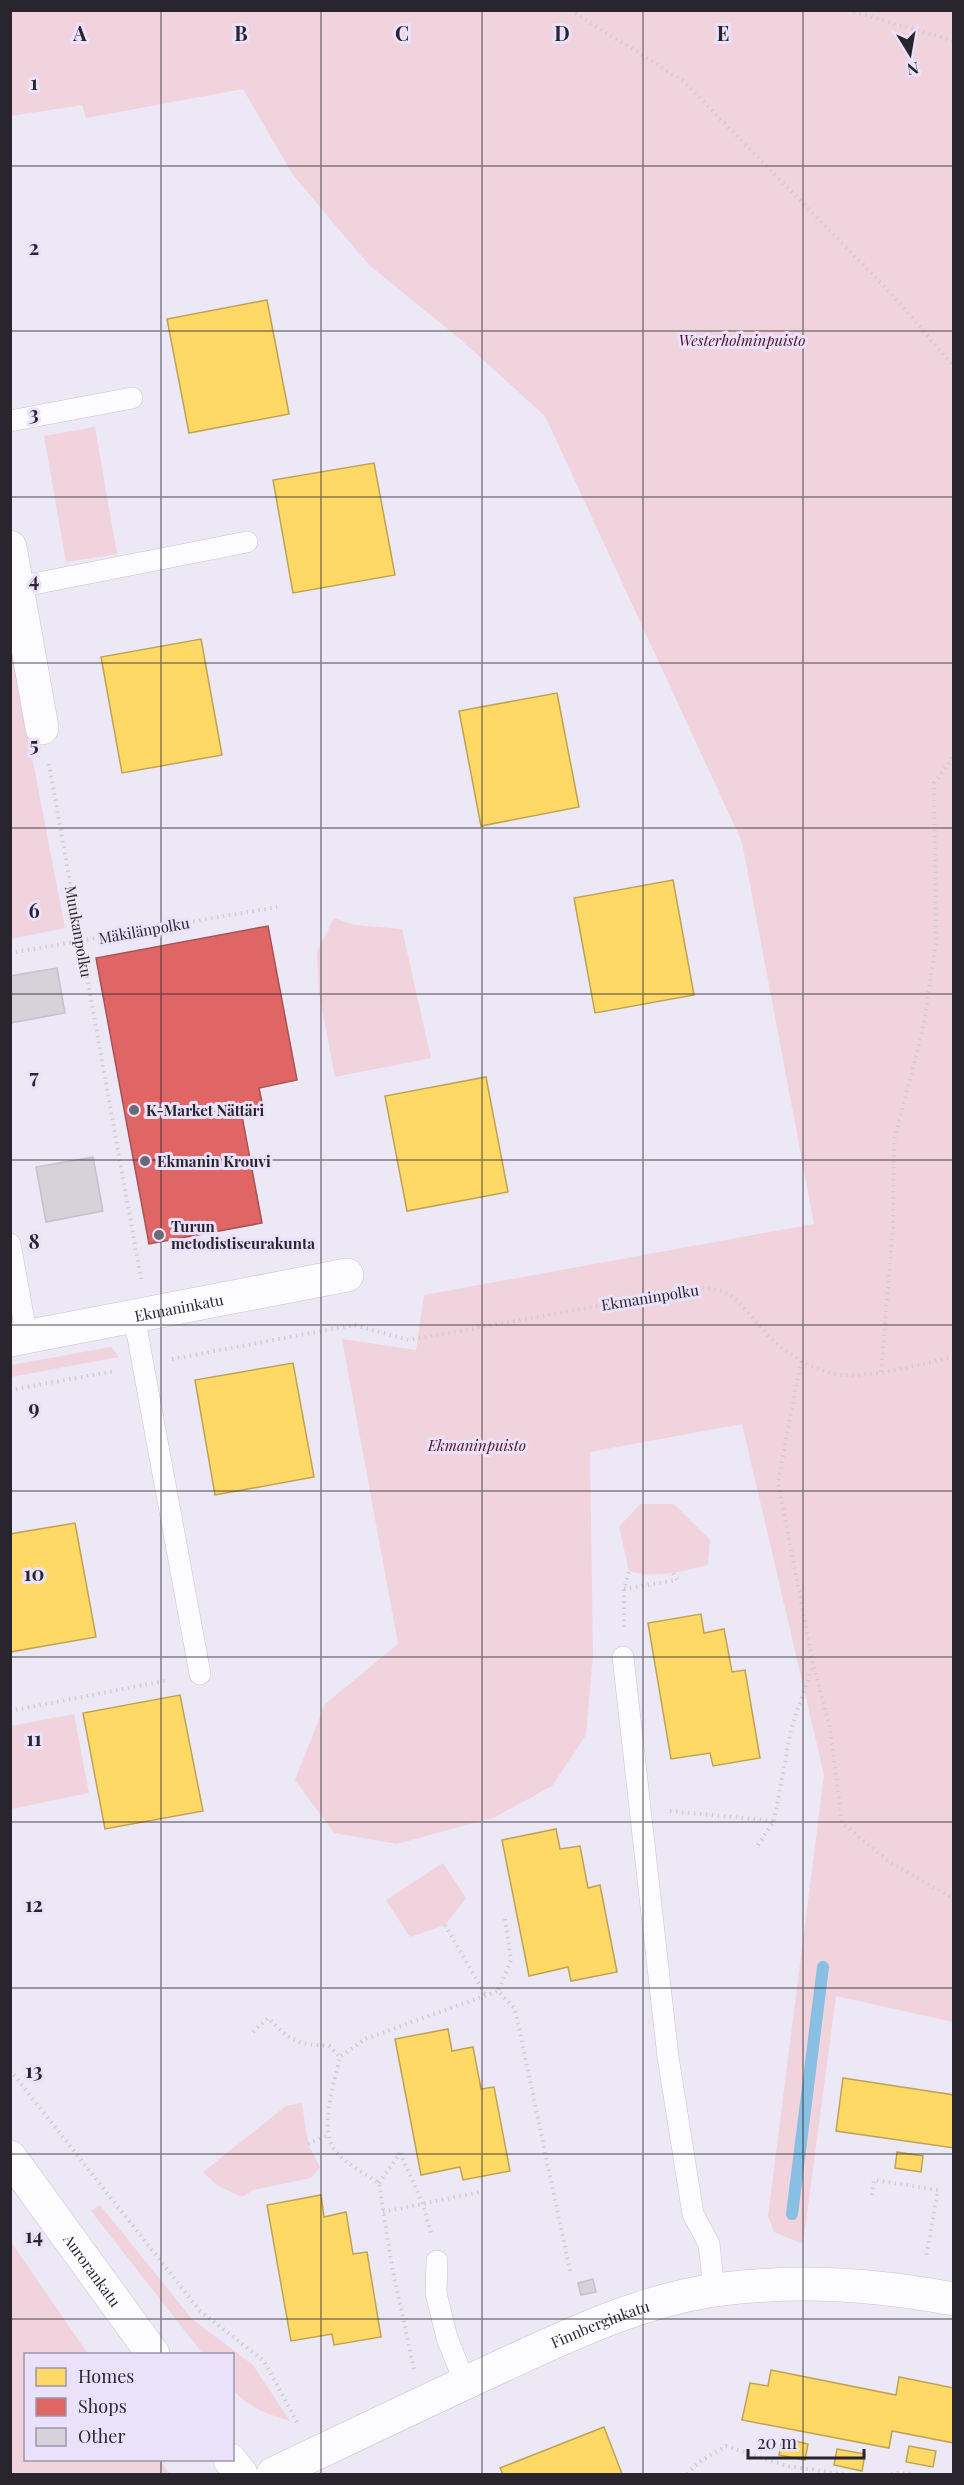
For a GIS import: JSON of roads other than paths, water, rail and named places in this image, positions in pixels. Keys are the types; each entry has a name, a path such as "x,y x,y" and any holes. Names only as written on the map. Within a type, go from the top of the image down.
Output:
{"street":[{"path":"10,547 42,728"},
{"name":"Ekmaninkatu","path":"19,1339 347,1275"},
{"name":"Aurorankatu","path":"10,2157 152,2353"},
{"name":"Finnberginkatu","path":"273,2475 581,2330 650,2305 714,2290 812,2282 856,2285 954,2300"},
{"path":"231,2461 241,2475"}],"lane":[{"path":"10,421 132,398"},
{"path":"18,587 247,542"},
{"path":"10,1244 19,1339"},
{"path":"141,1315 142,1365 200,1674"},
{"path":"623,1658 642,1809 668,2057 693,2214 709,2244 714,2290"},
{"path":"438,2261 436,2293 447,2338 465,2383"}],"waterway":[{"path":"792,2214 823,1967"}],"place":[{"name":"K-Market Nättäri","path":"134,1110"},
{"name":"Ekmanin Krouvi","path":"145,1161"},
{"name":"Turun metodistiseurakunta","path":"159,1235"}],"park label":[{"name":"Westerholminpuisto","path":"742,340"},
{"name":"Ekmaninpuisto","path":"477,1445"}]}
